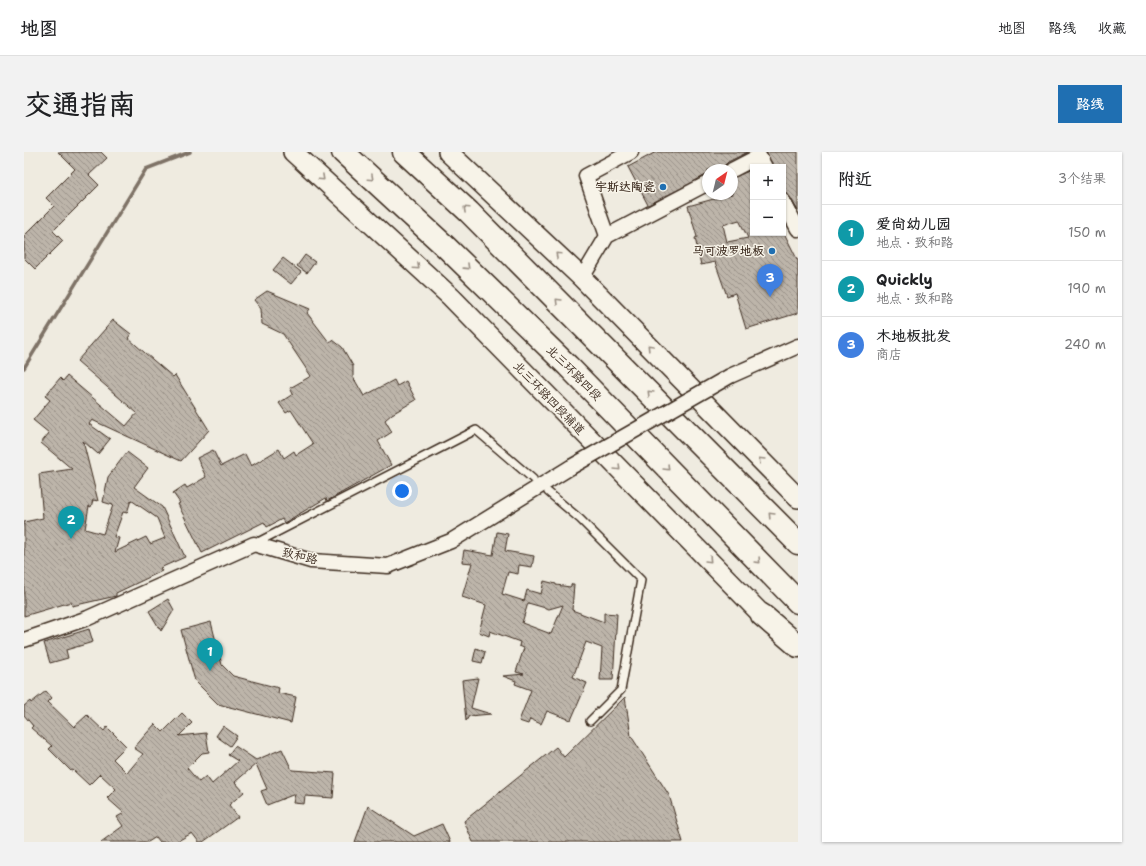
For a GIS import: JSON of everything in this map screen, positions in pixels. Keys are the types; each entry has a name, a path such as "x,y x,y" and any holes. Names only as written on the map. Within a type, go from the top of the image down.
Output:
{"highway":[{"name":"北三环路四段","path":"343,152 446,247 568,366 798,602"},
{"path":"404,152 469,212 798,543"},
{"path":"762,615 798,646"}],"main road":[{"name":"北三环路四段辅道","path":"293,152 451,298 798,651"},
{"path":"448,152 582,278 798,498"}],"street":[{"path":"607,236 586,176 632,152"},
{"path":"738,167 759,156 763,164"},
{"path":"582,278 607,236 702,185"},
{"path":"786,207 798,229"},
{"name":"致和路","path":"254,544 311,561 388,566 451,541 571,467 730,376 798,346"},
{"path":"24,640 88,618 254,544"}],"lane":[{"path":"254,544 476,430 533,479"},
{"path":"548,492 580,519 641,580 621,690 590,721"}],"building":[{"path":"58,152 101,152 107,158 89,175 99,185 53,231 63,241 35,269 24,258 24,236 54,206 46,198 75,169"},
{"path":"656,152 748,152 726,164 702,164 702,178 648,205 628,167"},
{"path":"766,152 798,152 798,211 790,197 786,194 786,164 772,164"},
{"path":"750,170 750,236 786,236 798,261 798,313 746,329 735,293 727,296 715,262 701,265 695,238 697,237 688,206 710,200 738,200 738,175","holes":["739,220 748,238 727,242 723,225"]},
{"path":"305,255 315,262 307,273 297,266"},
{"path":"283,258 301,272 291,284 273,270"},
{"path":"267,291 310,309 307,313 329,342 333,340 342,347 353,366 353,377 364,396 394,380 397,386 406,381 416,400 392,414 385,420 392,432 378,441 391,465 327,501 326,498 284,523 282,519 267,527 264,522 202,553 178,504 180,503 173,493 185,485 187,488 206,477 197,458 213,450 221,466 245,454 251,466 279,449 284,458 294,451 296,455 313,444 291,410 286,413 279,403 293,394 290,388 311,376 283,334 262,324 261,309 254,300"},
{"path":"113,320 131,334 128,338 173,377 175,375 209,430 181,461 92,420 89,424 110,439 98,454 83,441 98,501 93,500 91,507 89,506 85,529 103,534 113,505 103,502 108,477 127,452 148,468 134,487 162,507 185,557 160,568 162,571 116,593 116,596 72,606 71,602 24,616 24,522 43,518 39,474 72,469 41,443 49,433 33,420 50,400 45,396 60,378 63,381 67,376 126,426 137,413 77,361","holes":["131,500 157,518 165,538 150,544 146,537 115,552 119,538 114,537 123,512 127,513"]},
{"path":"497,532 508,534 505,551 534,556 532,567 519,565 518,574 508,572 502,594 524,601 527,590 541,594 544,581 570,587 574,584 572,610 604,622 604,613 617,614 613,680 600,680 602,648 586,642 573,677 587,683 571,720 547,711 541,724 530,719 528,724 519,721 531,690 515,684 516,681 503,676 524,674 516,672 524,648 519,646 520,642 490,631 489,636 479,632 486,605 462,597 472,563 462,562 464,550 493,555","holes":["528,603 549,609 563,605 551,634 522,623"]},
{"path":"168,599 174,610 161,631 149,611"},
{"path":"211,622 222,665 233,676 279,688 278,693 296,697 291,723 218,704 195,681 181,630"},
{"path":"89,629 93,642 66,650 68,658 50,663 44,643"},
{"path":"476,648 485,652 482,663 473,661"},
{"path":"478,678 471,708 491,714 469,716 466,721 462,680"},
{"path":"46,691 52,698 48,702 74,727 87,715 104,731 107,727 126,746 113,759 127,773 143,754 134,748 155,724 163,732 182,713 192,723 179,736 206,733 209,752 202,753 187,768 199,782 206,776 212,784 238,761 228,755 235,746 256,760 282,749 292,770 335,773 333,798 305,796 304,804 293,803 295,794 267,805 261,791 267,789 256,764 235,782 244,792 229,805 238,817 203,842 199,842 192,833 176,842 160,842 156,837 148,842 101,842 123,826 117,817 124,813 107,798 116,789 100,774 89,785 73,770 71,771 49,749 52,746 31,728 33,726 24,715 24,706 30,701 31,703"},
{"path":"625,697 631,736 669,795 683,842 473,842 464,821 556,747 564,757"},
{"path":"223,726 237,736 230,746 216,736"},
{"path":"368,806 414,836 442,824 450,842 355,842"}],"waterway":[{"path":"24,368 146,169 190,152"}],"place":[{"name":"宇斯达陶瓷","path":"663,187"},
{"name":"马可波罗地板","path":"772,251"},
{"name":"木地板批发","path":"770,297"},
{"name":"Quickly","path":"71,539"},
{"name":"爱尚幼儿园","path":"210,671"}]}
